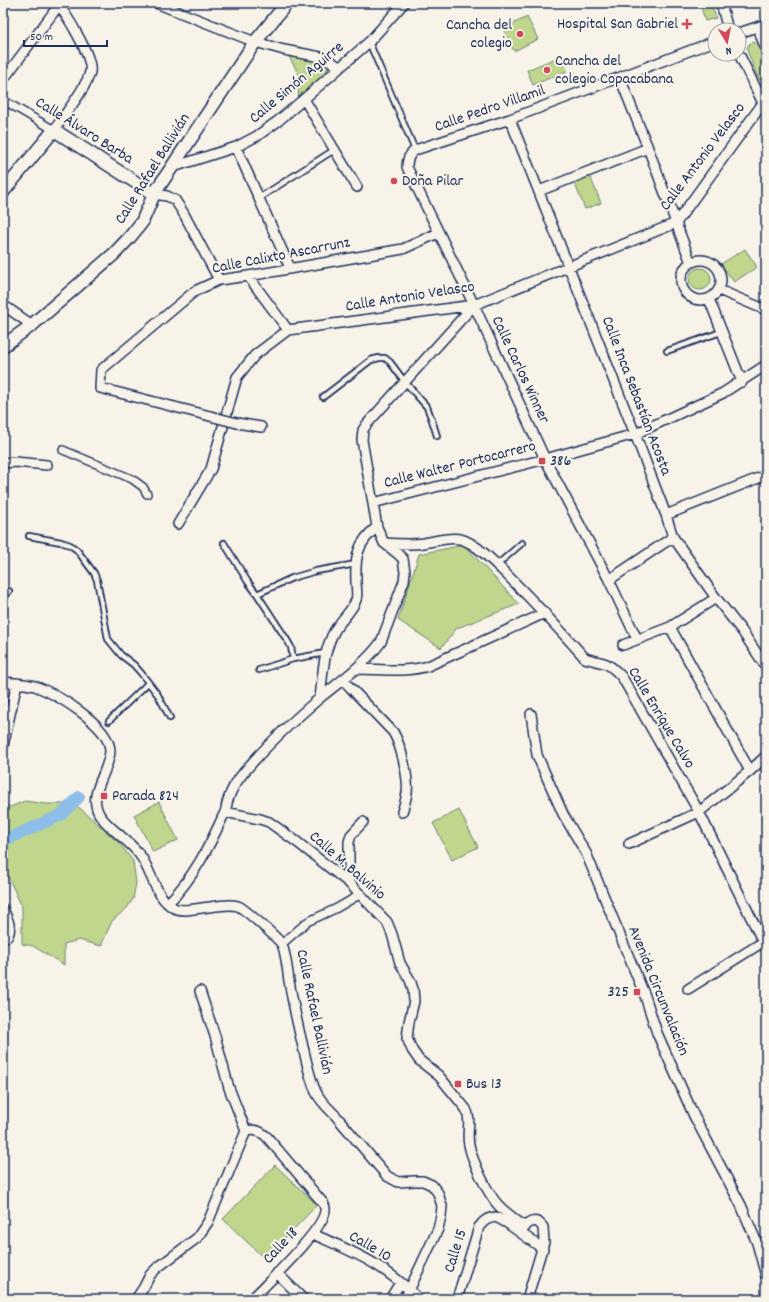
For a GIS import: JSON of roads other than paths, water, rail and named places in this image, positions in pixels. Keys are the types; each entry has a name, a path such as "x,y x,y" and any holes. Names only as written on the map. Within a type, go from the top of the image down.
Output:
{"street":[{"path":"156,3 255,42 284,50 326,58 339,68"},
{"name":"Calle Rafael Ballivián","path":"3,346 32,325 114,254 130,237 142,222 154,194 170,168 255,42 288,3"},
{"name":"Calle Simón Aguirre","path":"170,168 236,147 257,136 278,121 369,42 404,3"},
{"path":"721,3 726,22"},
{"path":"3,80 58,4 83,45 90,64 90,72 86,83 54,130 3,192"},
{"path":"747,30 762,25 766,51"},
{"name":"Calle Pedro Villamil","path":"412,152 510,119 707,44"},
{"path":"743,62 765,104"},
{"path":"620,78 691,262"},
{"path":"304,99 357,187"},
{"name":"Calle Álvaro Barba","path":"3,100 54,130 154,194 167,196 175,200 219,280"},
{"name":"Calle Antonio Velasco","path":"178,524 211,470 237,377 255,355 288,330 474,305 676,223 765,104"},
{"name":"Calle Inca Sebastían Acosta","path":"510,119 635,434 674,537 716,598 742,631 766,667"},
{"path":"236,147 290,268"},
{"path":"539,191 648,148"},
{"name":"Calle Carlos Winner","path":"412,152 407,167 474,305 545,459 609,580 637,639"},
{"name":"Calle Calixto Ascarrunz","path":"261,427 237,423 100,388 101,370 195,291 219,280 403,249 438,233"},
{"path":"697,260 704,260 716,265 722,277 719,290 709,299 697,300 686,294 683,289 681,277 683,271 691,262 697,260"},
{"path":"248,276 288,330"},
{"path":"719,290 766,310"},
{"path":"709,299 742,382"},
{"path":"3,305 32,325"},
{"path":"373,503 362,440 363,430 474,305"},
{"name":"Calle Walter Portocarrero","path":"168,903 177,894 208,848 225,812 228,799 236,784 245,772 273,742 320,698 357,669 375,651 381,642 406,572 403,559 384,543 377,527 373,503 545,459 635,434 742,382 766,365"},
{"path":"63,450 132,479 143,487 146,494"},
{"path":"3,463 15,462 47,465"},
{"path":"666,514 766,475"},
{"path":"320,698 325,654 328,642 357,599 356,564 359,547 367,535 377,527"},
{"path":"609,580 674,537"},
{"name":"Calle Enrique Calvo","path":"384,543 411,544 460,539 468,541 497,565 545,613 585,658 604,663 613,668 622,677 699,812 765,944"},
{"path":"623,645 670,627 716,598"},
{"path":"357,669 407,670 428,666 545,613"},
{"path":"670,627 750,771"},
{"path":"343,680 394,732 398,739 407,784 407,793 402,812"},
{"path":"3,682 34,686 67,703 88,717 102,730 110,750 107,766 97,789 95,800 96,808 100,816 108,825 133,846 142,858 161,896 168,903"},
{"path":"3,746 16,683"},
{"name":"Avenida Circunvalación","path":"531,714 537,755 563,814 586,853 645,996 658,1033 694,1116 741,1205 757,1243 766,1276"},
{"path":"629,844 699,812 750,771 766,756"},
{"name":"Calle M. Balvinio","path":"225,812 269,822 349,883 387,922 400,963 410,980 413,989 414,1001 407,1038 412,1050 419,1060 439,1076 466,1109 469,1120 469,1146 486,1187 499,1206 523,1230"},
{"path":"349,883 349,842 351,835 363,822"},
{"path":"282,944 307,922 338,908 361,894"},
{"name":"Calle Rafael Ballivián","path":"168,903 175,908 182,910 225,905 239,907 282,944 295,1015 310,1077 318,1095 387,1176 398,1182 423,1181 432,1185 438,1193 440,1199 441,1216 438,1229 410,1290"},
{"path":"3,909 8,919 10,930 7,937 3,938"},
{"path":"688,989 765,944"},
{"path":"136,1299 150,1275 197,1238 208,1222 246,1131 229,1088 216,1036 200,991"},
{"name":"Calle 18","path":"246,1131 258,1131 267,1137 323,1203 326,1209 314,1234 252,1299"},
{"name":"Calle 15","path":"457,1299 479,1227 483,1222 496,1217 523,1230"},
{"path":"527,1299 543,1249 544,1242 543,1227 541,1224 530,1221 523,1230 543,1249"},
{"name":"Calle 10","path":"314,1234 361,1256 378,1266 410,1290 419,1299"},
{"path":"277,1273 303,1299"},
{"path":"390,1299 400,1282"},
{"path":"405,1299 410,1290"}],"lane":[{"path":"369,42 412,152"},
{"path":"259,198 334,150"},
{"path":"668,351 721,332"},
{"path":"323,397 371,360 385,358 427,407 437,436"},
{"path":"29,536 61,542 70,545 77,550 94,573 97,580 108,638 121,655 134,665 148,682 158,695 170,718"},
{"path":"224,543 287,640 293,659"},
{"path":"497,565 522,543"},
{"path":"257,594 292,578 316,571 356,564"},
{"path":"3,599 9,591"},
{"path":"259,670 293,659 325,654"},
{"path":"108,721 148,682"}],"waterway":[{"path":"3,841 61,815 79,797"}],"place":[{"name":"Hospital San Gabriel","path":"687,24"},
{"name":"Cancha del colegio","path":"520,34"},
{"name":"Cancha del colegio Copacabana","path":"547,70"},
{"name":"Doña Pilar","path":"394,181"},
{"name":"386","path":"542,461"},
{"name":"Parada 824","path":"104,796"},
{"name":"325","path":"637,992"},
{"name":"Bus 13","path":"458,1084"}]}
